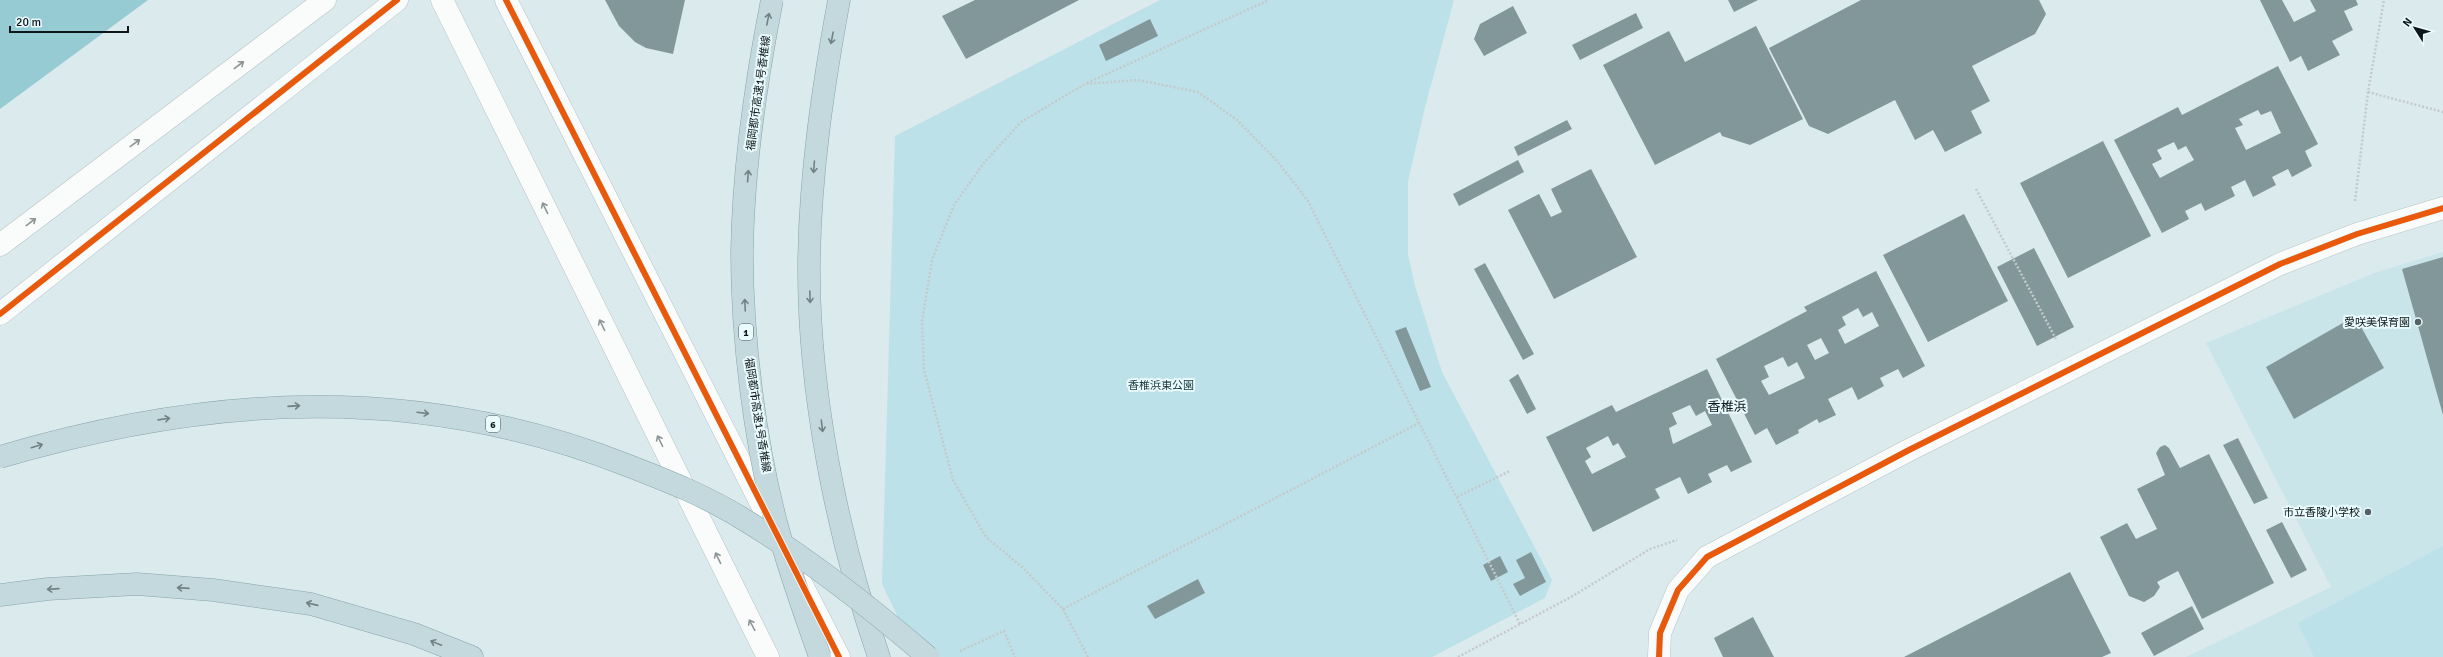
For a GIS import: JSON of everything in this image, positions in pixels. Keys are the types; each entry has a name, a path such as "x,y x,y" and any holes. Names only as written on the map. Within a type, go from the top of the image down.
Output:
{"highway":[{"name":"福岡都市高速1号香椎線","path":"772,0 761,54 749,158 742,253 747,340 758,430 777,526 820,657"},
{"path":"839,0 827,64 814,163 809,263 812,341 822,431 838,512 879,657"},
{"name":"6","path":"0,457 119,426 228,410 307,405 384,408 472,419 546,436 608,457 671,482 742,518 821,570 928,657"},
{"path":"0,595 48,589 137,584 213,590 311,604 414,634 472,657"}],"street":[{"path":"0,245 325,0"},
{"path":"0,314 397,0"},
{"path":"442,0 768,657"},
{"path":"506,0 839,657"},
{"path":"1658,657 1660,633 1678,590 1707,557 1909,450 2280,264 2358,234 2443,208"}],"path":[{"path":"1088,657 1063,609 1022,567 986,537 953,480 924,370 922,322 932,260 954,205 983,164 1021,122 1085,84 1269,0"},
{"path":"2384,0 2368,92 2443,112"},
{"path":"1085,84 1138,80 1198,92 1237,120 1277,161 1308,201 1520,624"},
{"path":"1976,188 2059,344"},
{"path":"1063,609 1419,423"},
{"path":"1457,497 1510,471"},
{"path":"1458,657 1571,597"},
{"path":"958,657 956,652 1004,631 1015,657"}],"shaded area":[{"path":"0,0 148,0 0,109"},
{"name":"市立香陵小学校","path":"2443,252 2443,657 2186,657 2331,587 2206,343 2374,273"}],"green space":[{"name":"香椎浜東公園","path":"1160,0 1454,0 1425,107 1408,182 1408,255 1415,286 1442,372 1552,580 1545,598 1432,657 917,657 882,584 895,136"},
{"path":"2443,546 2443,657 2314,657 2298,623"}],"building":[{"path":"605,0 685,0 673,54 646,48 635,42 619,26"},
{"path":"975,0 1079,0 966,59 942,16"},
{"path":"1728,0 1758,0 1734,12"},
{"path":"1861,0 2039,0 2046,14 2035,34 1972,66 1990,101 1971,111 1982,133 1945,152 1933,130 1915,140 1895,100 1828,134 1809,126 1769,48"},
{"path":"2260,0 2282,0 2294,22 2316,11 2310,0 2356,0 2358,5 2344,11 2353,30 2332,41 2340,55 2308,71 2301,56 2290,62"},
{"path":"1513,6 1527,33 1484,56 1474,39 1480,24"},
{"path":"1636,13 1643,28 1580,60 1572,45"},
{"path":"1150,19 1158,36 1106,61 1099,45"},
{"path":"1756,26 1803,119 1750,145 1722,136 1720,132 1655,165 1603,65 1669,31 1685,62"},
{"path":"2278,66 2318,144 2305,151 2312,166 2292,177 2288,169 2272,177 2276,185 2253,197 2245,180 2231,187 2235,196 2205,211 2201,203 2185,211 2189,219 2162,233 2114,140 2178,107 2182,115","holes":["2258,110 2261,115 2271,111 2281,133 2246,150 2235,128 2243,125 2239,119","2174,142 2178,150 2186,146 2194,160 2160,178 2152,164 2162,159 2157,150"]},
{"path":"1567,120 1572,129 1518,156 1514,147"},
{"path":"2103,141 2151,236 2068,278 2020,183"},
{"path":"1518,160 1524,172 1459,206 1453,194"},
{"path":"1591,169 1637,257 1554,299 1508,210 1539,194 1551,217 1562,212 1551,189"},
{"path":"1964,214 2008,301 1928,342 1883,255"},
{"path":"2034,248 2074,327 2037,346 1997,267"},
{"path":"2443,257 2443,415 2402,269"},
{"path":"1485,263 1534,354 1523,360 1474,269"},
{"path":"1876,271 1925,366 1903,378 1898,369 1880,378 1884,386 1858,400 1852,387 1828,399 1836,415 1819,423 1817,419 1798,430 1799,433 1776,445 1767,428 1755,435 1716,359 1807,311 1804,307","holes":["1858,308 1863,317 1872,312 1879,326 1845,344 1838,330 1846,325 1842,317","1821,338 1829,353 1815,360 1807,345","1783,357 1788,367 1797,362 1805,378 1769,395 1761,381 1769,377 1764,366"]},
{"path":"2355,316 2384,368 2294,419 2266,367"},
{"path":"1406,327 1431,387 1420,391 1395,331"},
{"path":"1707,369 1752,462 1731,472 1727,465 1708,474 1712,482 1688,494 1680,477 1655,489 1660,498 1593,532 1546,437 1612,405 1616,412","holes":["1690,405 1696,416 1705,411 1712,425 1673,444 1669,428 1677,424 1672,413","1608,436 1613,446 1618,443 1626,457 1592,474 1585,461 1591,457 1586,448"]},
{"path":"1518,374 1536,409 1527,414 1509,380"},
{"path":"2238,438 2268,498 2254,504 2223,445"},
{"path":"2165,445 2169,448 2180,468 2209,454 2274,583 2202,619 2178,571 2157,582 2160,587 2154,596 2144,602 2129,596 2100,537 2127,523 2136,539 2157,529 2137,489 2165,475 2156,453 2160,447"},
{"path":"2282,522 2307,570 2291,578 2266,530"},
{"path":"1531,552 1546,582 1520,596 1513,584 1525,578 1516,560"},
{"path":"1500,556 1508,572 1491,581 1483,565"},
{"path":"2070,572 2111,653 2102,657 1904,657"},
{"path":"1198,579 1205,593 1155,619 1147,606"},
{"path":"2192,606 2204,629 2154,656 2141,633"},
{"path":"1753,617 1774,657 1723,657 1714,638"}],"cycle path":[{"path":"0,314 397,0"},
{"path":"506,0 839,657"},
{"path":"1659,657 1660,633 1678,590 1707,557 1909,450 2280,264 2357,234 2443,208"}],"place":[{"name":"愛咲美保育園","path":"2418,322"},
{"name":"市立香陵小学校","path":"2368,512"}],"district":[{"name":"香椎浜","path":"1727,406"}]}
